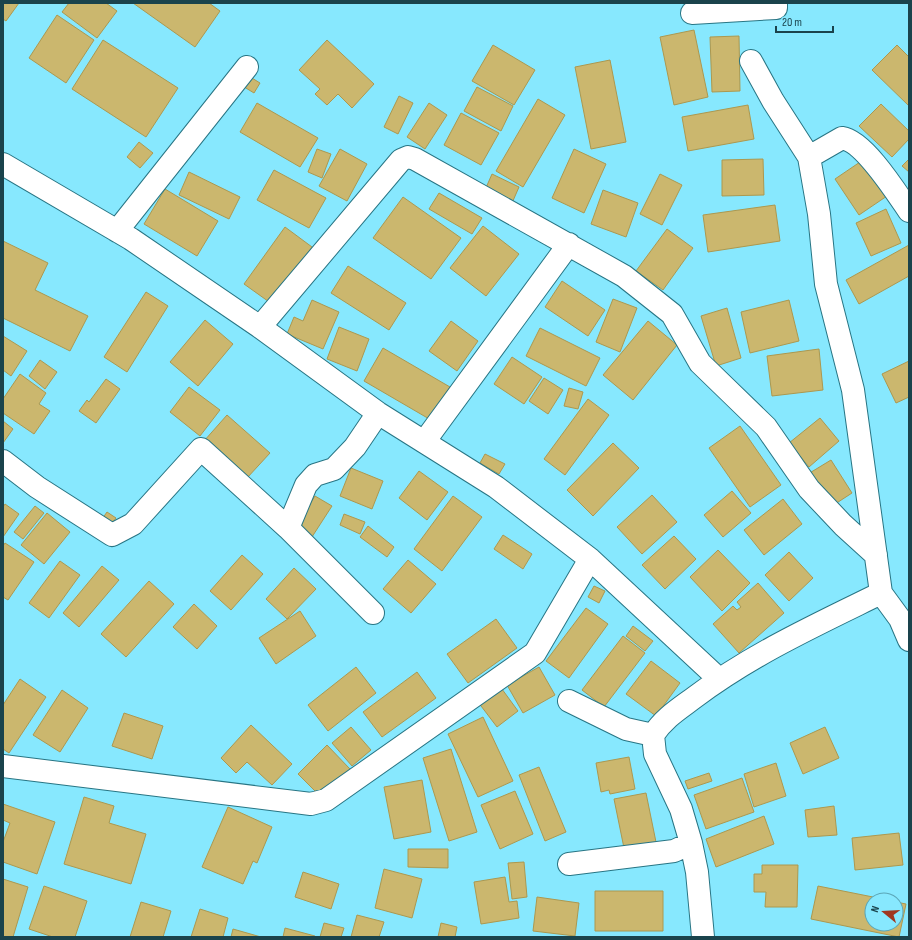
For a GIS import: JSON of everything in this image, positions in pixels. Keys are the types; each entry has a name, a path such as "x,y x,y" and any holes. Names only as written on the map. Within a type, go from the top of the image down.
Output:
{"street":[{"path":"692,13 776,8 776,3"},
{"path":"751,61 773,101 809,157 819,214 826,284 853,390 882,593 900,618 909,640"},
{"path":"117,231 247,67"},
{"path":"809,157 842,138 854,142 885,174 909,211"},
{"path":"260,327 401,160 408,157 415,159 624,276 672,314 700,363 766,427 809,489 843,525 876,555"},
{"path":"3,164 117,231 260,327 378,413 496,487 590,559 719,679"},
{"path":"424,442 569,244"},
{"path":"288,528 306,485 315,475 334,469 355,447 378,413"},
{"path":"3,461 37,487 112,535 133,524 201,449 288,528 372,613"},
{"path":"3,766 312,804 326,800 535,653 590,559"},
{"path":"703,937 697,872 691,843 681,809 655,754 653,735 662,721 719,679 802,631 882,593"},
{"path":"569,701 626,729 653,735"},
{"path":"569,864 674,851 691,843"}],"building":[{"path":"3,3 19,3 6,21 3,19"},
{"path":"69,3 106,3 117,11 97,38 62,12"},
{"path":"133,3 209,3 220,11 195,47"},
{"path":"57,15 94,40 66,83 29,58"},
{"path":"694,30 708,97 674,105 660,37"},
{"path":"739,36 740,91 712,92 710,37"},
{"path":"103,40 178,88 146,137 72,89"},
{"path":"327,40 374,84 352,108 338,94 327,105 315,94 320,89 299,70"},
{"path":"493,45 535,70 514,105 472,81"},
{"path":"897,45 909,57 909,106 872,70"},
{"path":"610,60 626,142 591,149 575,67"},
{"path":"247,75 260,83 254,93 241,85"},
{"path":"477,87 513,106 501,131 464,111"},
{"path":"399,96 413,103 398,134 384,127"},
{"path":"538,99 565,115 523,187 496,171"},
{"path":"257,103 318,138 300,167 240,132"},
{"path":"429,103 447,115 425,149 407,137"},
{"path":"881,104 909,131 909,139 892,157 859,126"},
{"path":"748,105 754,139 688,151 682,117"},
{"path":"461,113 499,133 481,165 444,145"},
{"path":"139,142 153,153 140,168 127,157"},
{"path":"317,149 331,154 322,178 308,172"},
{"path":"340,149 367,164 347,201 319,186"},
{"path":"574,149 606,164 584,213 552,198"},
{"path":"763,159 764,195 722,196 722,160"},
{"path":"909,159 909,172 902,166"},
{"path":"863,160 887,196 859,215 835,179"},
{"path":"274,170 326,198 309,228 257,200"},
{"path":"189,172 240,197 229,219 179,195"},
{"path":"492,174 519,187 512,203 485,190"},
{"path":"660,174 682,185 662,225 640,214"},
{"path":"165,189 218,221 197,256 144,224"},
{"path":"603,190 638,203 626,237 591,224"},
{"path":"439,193 482,218 472,234 429,209"},
{"path":"403,197 461,238 431,279 373,238"},
{"path":"775,205 780,241 708,252 703,215"},
{"path":"886,209 901,243 871,256 856,223"},
{"path":"483,226 519,254 486,296 450,268"},
{"path":"285,227 312,247 272,304 244,284"},
{"path":"667,229 693,248 663,290 636,271"},
{"path":"3,241 48,263 35,290 88,316 70,351 3,318"},
{"path":"909,245 909,276 859,304 846,280"},
{"path":"348,266 406,303 389,330 331,293"},
{"path":"562,281 605,310 588,336 545,307"},
{"path":"146,292 168,306 127,372 104,357"},
{"path":"613,299 637,308 620,352 596,342"},
{"path":"312,300 339,312 323,349 287,334 294,317 303,321"},
{"path":"789,300 799,341 750,353 741,312"},
{"path":"727,308 741,358 716,366 701,316"},
{"path":"205,320 233,344 198,386 170,362"},
{"path":"451,321 478,341 457,371 429,351"},
{"path":"648,321 677,345 633,400 603,375"},
{"path":"339,327 369,339 357,371 327,359"},
{"path":"540,328 600,358 586,386 526,356"},
{"path":"3,336 27,351 11,376 3,370"},
{"path":"383,348 450,387 431,420 364,381"},
{"path":"819,349 823,390 772,396 767,356"},
{"path":"512,357 542,377 524,404 494,384"},
{"path":"40,360 57,372 45,389 29,376"},
{"path":"909,361 909,397 896,403 882,374"},
{"path":"20,374 46,393 39,404 50,411 34,434 3,413 3,399"},
{"path":"544,378 563,390 548,414 529,401"},
{"path":"106,379 120,389 96,423 79,411 87,400 89,402"},
{"path":"189,387 220,410 200,436 170,412"},
{"path":"569,388 583,392 578,409 564,406"},
{"path":"588,399 609,415 565,475 544,459"},
{"path":"227,415 270,453 247,478 204,441"},
{"path":"820,418 839,441 809,467 789,443"},
{"path":"3,421 13,429 3,443"},
{"path":"740,426 781,485 750,507 709,448"},
{"path":"613,443 639,468 593,516 567,490"},
{"path":"485,454 505,464 499,474 480,463"},
{"path":"831,460 852,493 829,508 808,474"},
{"path":"351,468 383,481 372,509 340,496"},
{"path":"419,471 448,492 427,520 399,498"},
{"path":"732,491 751,513 723,537 704,515"},
{"path":"652,495 677,522 642,554 617,527"},
{"path":"315,496 332,506 310,540 294,530"},
{"path":"453,496 482,517 442,571 414,549"},
{"path":"783,499 802,524 764,555 744,530"},
{"path":"5,504 19,514 3,537 3,507"},
{"path":"35,506 44,513 23,539 14,532"},
{"path":"107,512 116,518 107,531 98,525"},
{"path":"47,513 70,532 44,564 21,545"},
{"path":"344,514 365,522 360,534 340,525"},
{"path":"368,526 394,547 387,557 360,537"},
{"path":"503,535 532,554 523,569 494,549"},
{"path":"674,536 696,559 665,589 642,565"},
{"path":"5,543 34,562 8,600 3,597 3,546"},
{"path":"718,550 750,583 722,611 690,577"},
{"path":"789,552 813,578 789,601 765,575"},
{"path":"242,555 263,574 231,610 210,591"},
{"path":"408,560 436,584 411,613 383,589"},
{"path":"60,561 80,575 49,618 29,603"},
{"path":"102,566 119,580 79,627 63,613"},
{"path":"294,568 316,589 287,619 266,599"},
{"path":"149,581 174,604 126,657 101,634"},
{"path":"758,583 784,613 739,653 713,624 733,606 737,610 741,607 737,602"},
{"path":"594,586 605,591 599,603 588,597"},
{"path":"194,604 217,626 197,649 173,627"},
{"path":"586,608 608,624 569,678 546,661"},
{"path":"300,611 316,636 276,664 259,638"},
{"path":"496,619 517,648 468,683 447,654"},
{"path":"633,626 653,641 645,651 626,636"},
{"path":"623,636 645,653 604,707 582,690"},
{"path":"651,661 680,683 656,716 626,694"},
{"path":"356,667 376,693 328,731 308,705"},
{"path":"539,667 555,695 523,713 507,685"},
{"path":"417,672 436,698 382,737 363,712"},
{"path":"20,679 46,697 9,753 3,749 3,705"},
{"path":"499,685 518,711 497,727 478,702"},
{"path":"62,690 88,708 60,752 33,735"},
{"path":"124,713 163,726 152,759 112,746"},
{"path":"483,717 513,781 478,797 448,734"},
{"path":"251,725 292,764 272,785 247,762 236,773 221,758"},
{"path":"351,727 371,750 352,766 332,743"},
{"path":"825,727 839,758 803,774 790,743"},
{"path":"327,745 350,769 322,798 298,774"},
{"path":"451,749 477,832 449,841 423,758"},
{"path":"629,757 635,789 610,794 609,790 601,792 596,763"},
{"path":"776,763 786,796 754,807 744,774"},
{"path":"539,767 566,832 545,841 519,775"},
{"path":"709,773 712,781 688,789 685,781"},
{"path":"742,778 754,812 706,829 694,795"},
{"path":"422,780 431,832 394,839 384,787"},
{"path":"515,791 533,834 500,849 481,805"},
{"path":"646,793 657,847 625,853 614,799"},
{"path":"84,797 114,806 109,823 146,834 131,884 64,864"},
{"path":"3,804 55,822 37,874 3,862 3,842 10,823 3,820"},
{"path":"834,806 837,835 808,837 805,810"},
{"path":"228,807 272,827 257,863 253,861 243,884 202,867"},
{"path":"764,816 774,844 716,867 706,839"},
{"path":"899,833 903,865 855,870 852,838"},
{"path":"408,849 448,849 448,868 408,867"},
{"path":"524,862 527,897 512,899 508,863"},
{"path":"762,865 798,865 797,907 765,907 766,892 754,892 754,874 762,874"},
{"path":"384,869 422,879 412,918 375,908"},
{"path":"303,872 339,884 331,909 295,897"},
{"path":"505,877 509,902 517,901 519,918 481,924 474,882"},
{"path":"3,879 28,887 13,937 3,937"},
{"path":"44,886 87,901 75,937 53,937 29,929"},
{"path":"818,886 864,895 864,930 811,919"},
{"path":"595,891 663,891 663,931 595,931"},
{"path":"537,897 579,903 575,936 533,931"},
{"path":"141,902 171,911 163,937 130,937"},
{"path":"200,909 228,918 223,937 191,937"},
{"path":"357,915 384,922 379,937 351,937"},
{"path":"324,923 344,928 341,937 320,937"},
{"path":"441,923 457,927 455,937 438,937"},
{"path":"285,928 315,936 283,937"},
{"path":"233,929 261,937 231,937"},
{"path":"875,932 900,932 899,937"}]}
